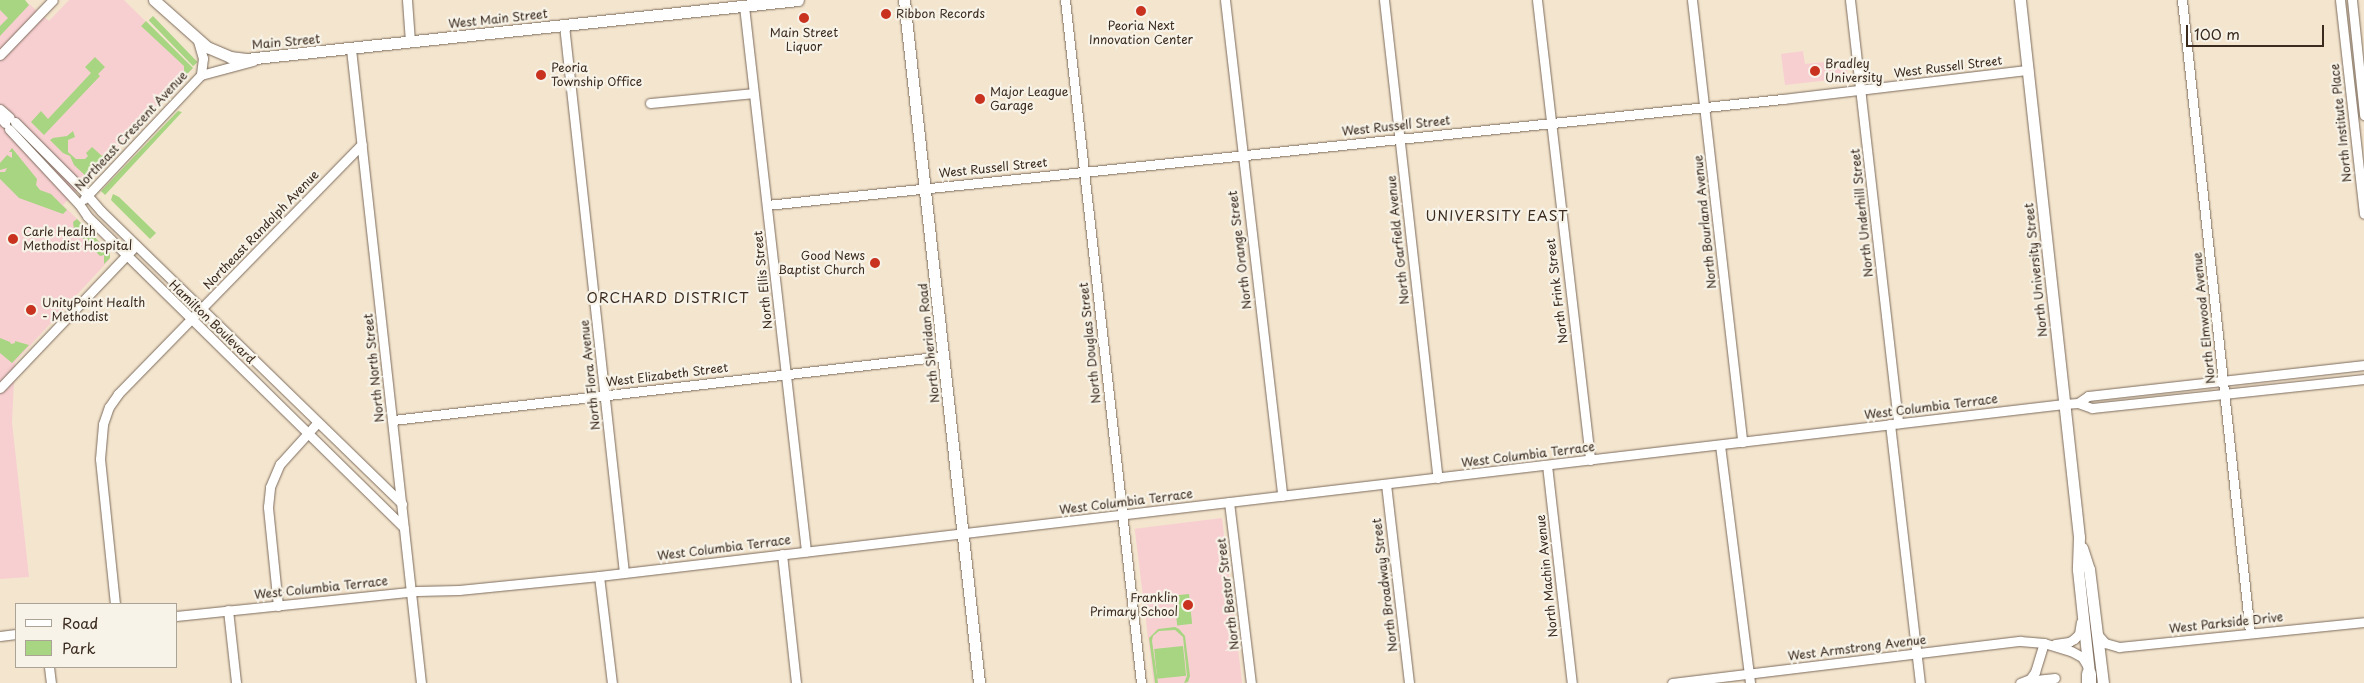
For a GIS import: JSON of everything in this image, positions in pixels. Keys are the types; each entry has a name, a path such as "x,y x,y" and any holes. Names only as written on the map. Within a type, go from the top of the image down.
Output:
{"main road":[{"name":"Main Street","path":"154,0 198,41 230,57 246,59 266,58 410,42"},
{"name":"West Main Street","path":"410,42 798,0"},
{"name":"North Sheridan Road","path":"904,0 980,683"},
{"name":"North University Street","path":"2020,0 2079,537 2078,570 2089,678"},
{"name":"North University Street","path":"2079,537 2089,569 2102,683"}],"street":[{"path":"0,55 53,0"},
{"path":"407,0 410,42"},
{"name":"North Douglas Street","path":"1065,0 1142,683"},
{"name":"North Orange Street","path":"1225,0 1282,496"},
{"name":"North Garfield Avenue","path":"1384,0 1438,478"},
{"name":"North Frink Street","path":"1537,0 1590,460"},
{"name":"North Bourland Avenue","path":"1692,0 1742,442"},
{"name":"North Underhill Street","path":"1850,0 1861,90 1920,683"},
{"name":"North Elmwood Avenue","path":"2182,0 2226,394 2250,633"},
{"name":"North Institute Place","path":"2340,0 2364,214"},
{"name":"North Institute Place","path":"2352,0 2364,115"},
{"name":"North Ellis Street","path":"744,6 806,551"},
{"name":"North Flora Avenue","path":"564,25 624,573"},
{"name":"Northeast Crescent Avenue","path":"198,41 203,58 201,75"},
{"name":"North North Street","path":"351,49 421,683"},
{"name":"Northeast Crescent Avenue","path":"79,204 201,75 266,58"},
{"name":"West Russell Street","path":"767,205 1704,107 2028,70"},
{"path":"650,104 753,93"},
{"name":"Hamilton Boulevard","path":"0,109 8,122 79,204 87,216 404,527"},
{"name":"Hamilton Boulevard","path":"8,122 88,195 202,310 402,504"},
{"name":"Northeast Randolph Avenue","path":"115,603 100,459 103,424 109,407 118,394 362,144"},
{"path":"0,388 136,245"},
{"name":"West Elizabeth Street","path":"392,420 786,374 865,367 944,356"},
{"name":"West Columbia Terrace","path":"2078,403 2088,396 2364,365"},
{"name":"West Columbia Terrace","path":"178,616 411,592 459,590 600,576 2064,404 2078,403 2092,408 2364,379"},
{"path":"278,606 268,507 270,487 280,464 317,423"},
{"path":"1720,445 1749,679"},
{"name":"North Machin Avenue","path":"1547,465 1572,683"},
{"name":"North Broadway Street","path":"1386,484 1409,683"},
{"name":"North Bestor Street","path":"1229,502 1251,683"},
{"path":"782,554 796,683"},
{"path":"600,576 612,683"},
{"name":"West Armstrong Avenue","path":"1672,683 1749,679 2018,641 2067,643 2078,636 2082,599"},
{"path":"228,610 236,683"},
{"name":"West Parkside Drive","path":"2097,632 2102,641 2108,645 2135,645 2364,622"},
{"path":"0,636 15,634"},
{"path":"2022,682 2030,678 2037,670 2044,643"},
{"name":"West Armstrong Avenue","path":"2044,643 2078,655 2085,661 2089,678"},
{"path":"49,668 51,683"},
{"path":"2022,682 2055,678"}],"shaded area":[{"name":"UnityPoint Health - Methodist","path":"0,0 29,4 49,21 69,0 124,0 193,68 63,205 110,252 110,259 15,362 12,422 29,577 0,579"},
{"name":"Bradley University","path":"1803,51 1805,64 1846,60 1848,78 1785,85 1781,54"},
{"name":"Franklin Primary School","path":"1222,518 1242,683 1154,683 1135,529"}],"green space":[{"path":"0,0 25,0 29,5 0,36 0,26 8,18 0,10"},
{"path":"153,16 197,62 193,66 149,20"},
{"path":"146,21 193,68 184,77 184,66 141,26"},
{"path":"95,57 105,67 98,74 100,76 44,135 31,122 41,111 48,119 91,73 85,67"},
{"path":"178,111 182,112 105,195 101,191"},
{"path":"73,131 75,137 68,140 68,152 76,159 85,159 88,156 86,153 92,147 102,156 105,153 108,157 88,178 74,165 70,156 63,153 50,140 67,136"},
{"path":"12,148 37,179 36,185 40,190 51,194 67,210 63,214 19,198 0,179 0,172 5,172 7,168 0,170 0,163 7,155 12,158 12,152 9,152"},
{"path":"113,194 119,197 156,233 150,239 111,200"},
{"path":"77,219 110,253 110,258 104,264 104,255 100,256 74,229 73,222"},
{"path":"0,338 11,344 15,343 15,341 29,345 12,363 0,353"},
{"path":"1189,594 1192,624 1177,625 1174,596"},
{"path":"1175,627 1185,636 1190,676 1188,682 1184,683 1187,676 1183,637 1175,630 1159,631 1153,636 1152,641 1158,683 1155,683 1149,638 1158,629"},
{"path":"1183,646 1186,676 1157,679 1154,649"}],"place":[{"name":"Peoria Next Innovation Center","path":"1141,11"},
{"name":"Ribbon Records","path":"886,14"},
{"name":"Main Street Liquor","path":"804,18"},
{"name":"Bradley University","path":"1815,71"},
{"name":"Peoria Township Office","path":"541,75"},
{"name":"Major League Garage","path":"980,99"},
{"name":"Carle Health Methodist Hospital","path":"13,239"},
{"name":"Good News Baptist Church","path":"875,263"},
{"name":"UnityPoint Health - Methodist","path":"31,310"},
{"name":"Franklin Primary School","path":"1188,605"}],"district":[{"name":"UNIVERSITY EAST","path":"1497,216"},
{"name":"ORCHARD DISTRICT","path":"668,298"}]}
